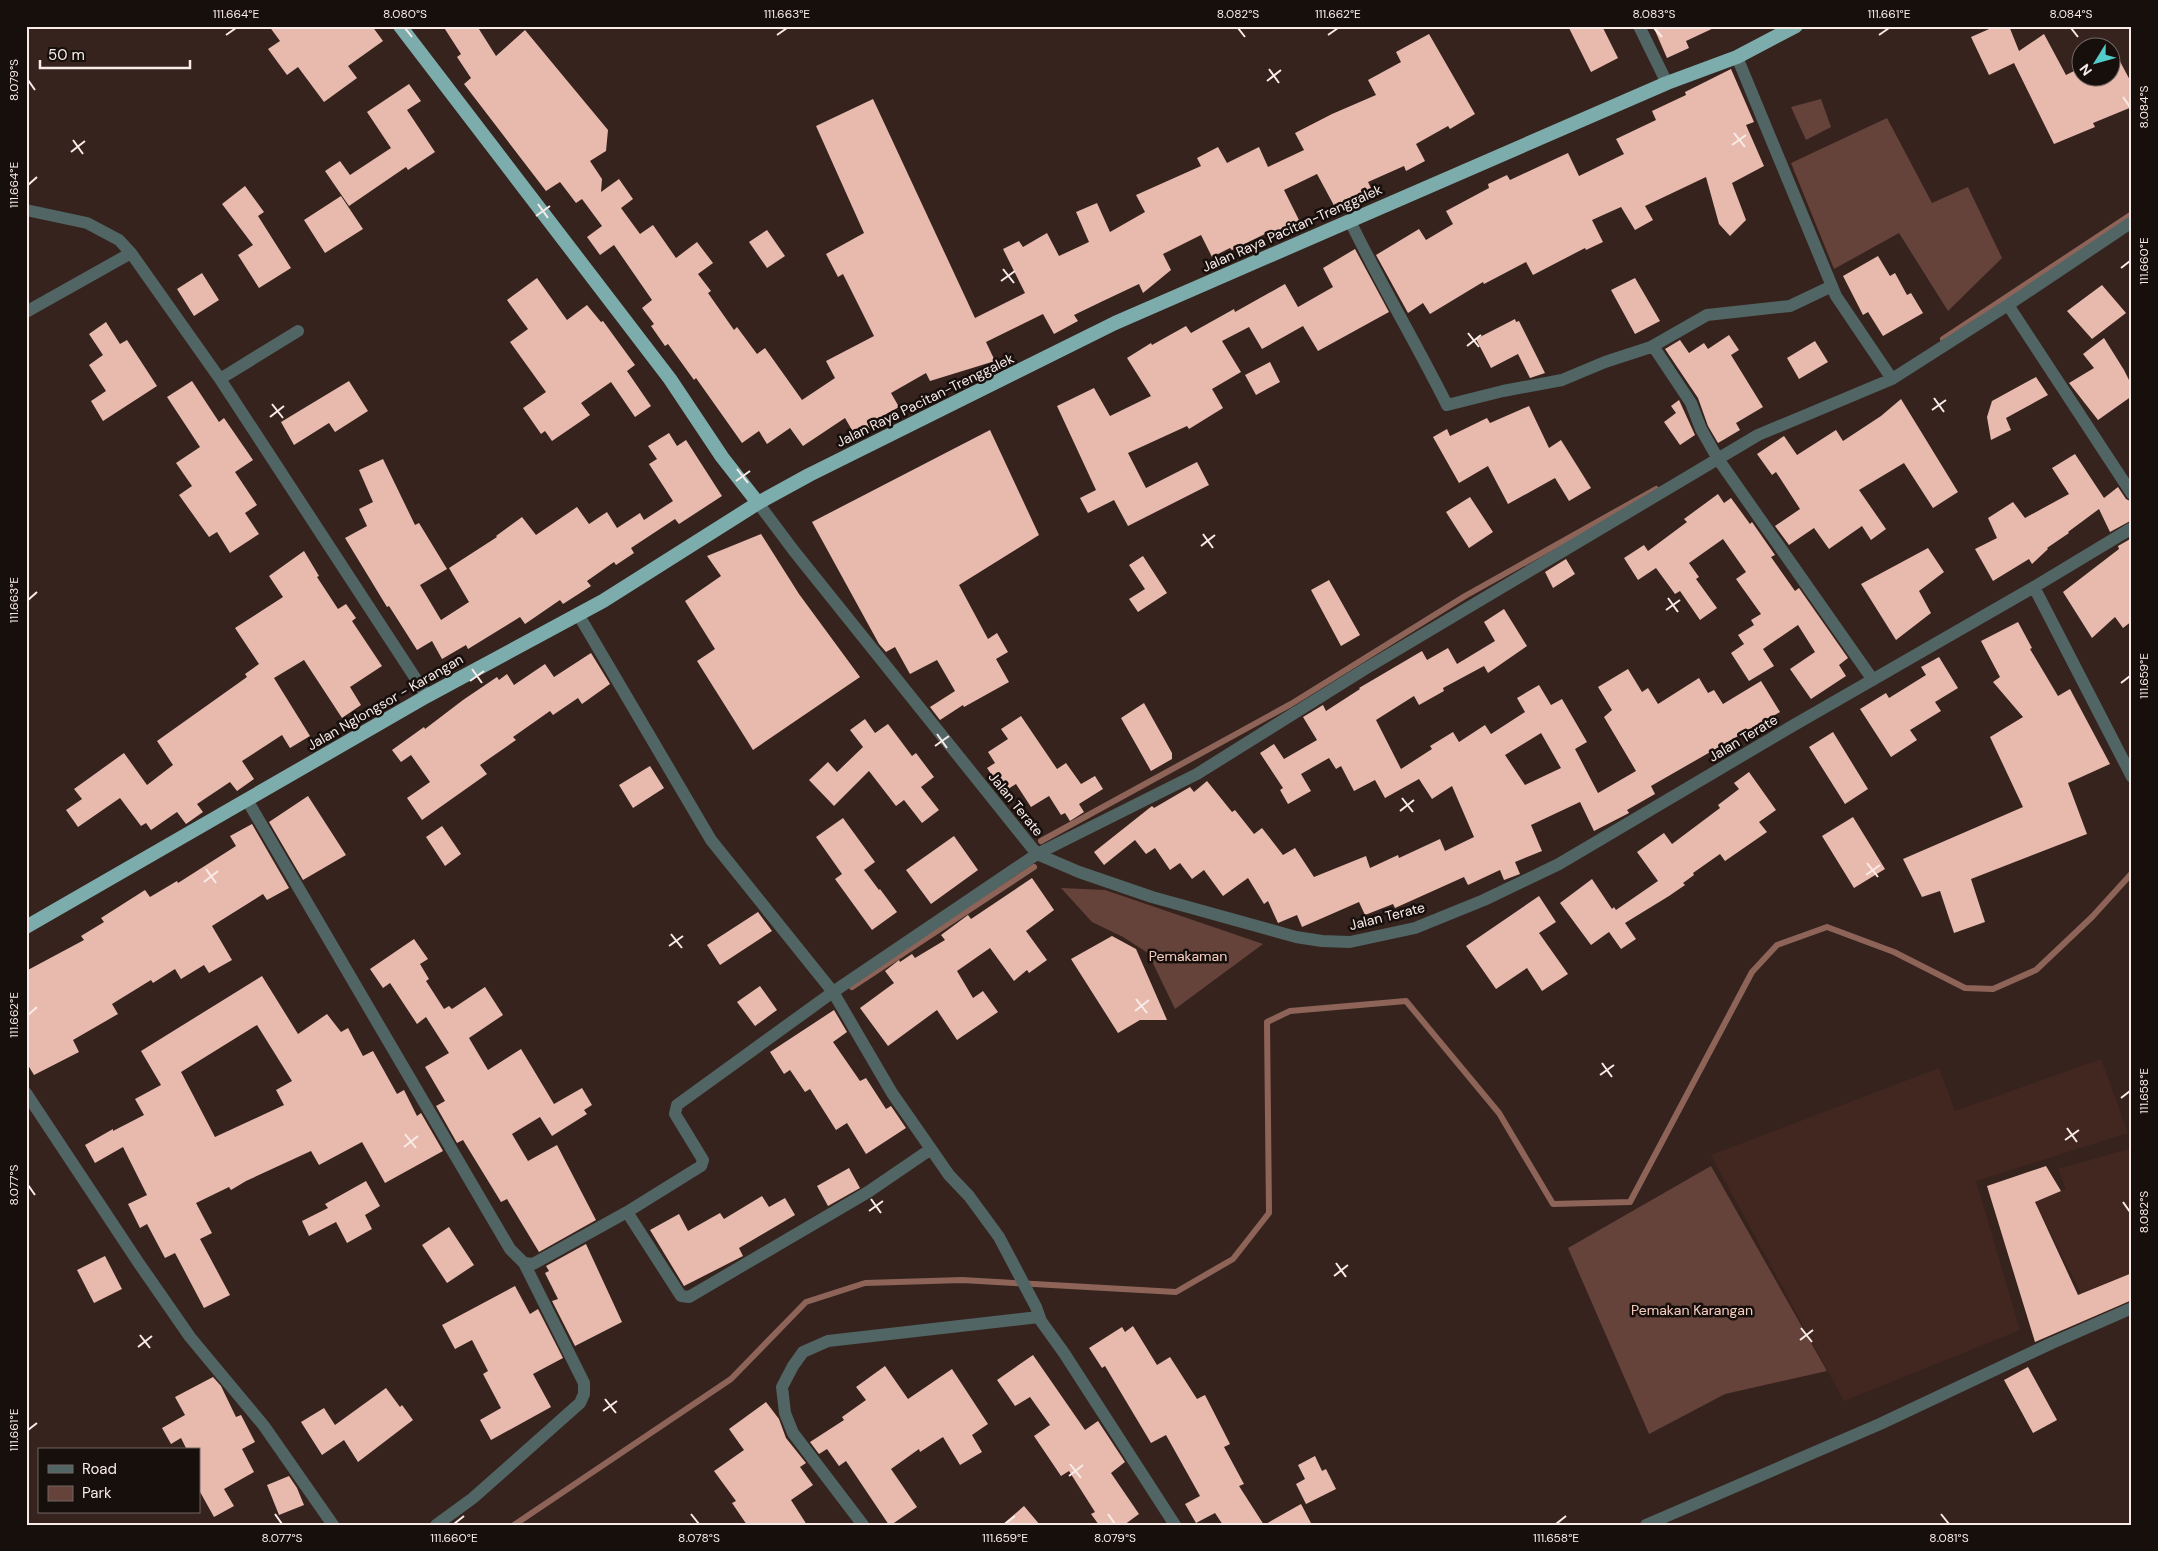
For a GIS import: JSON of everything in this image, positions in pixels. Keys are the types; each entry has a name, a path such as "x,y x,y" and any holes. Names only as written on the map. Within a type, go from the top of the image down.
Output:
{"highway":[{"path":"400,26 670,379 722,457 758,503"},
{"name":"Jalan Raya Pacitan-Trenggalek","path":"758,503 1115,323 1667,83 1737,57 1796,26"},
{"name":"Jalan Nglongsor - Karangan","path":"26,927 427,696 578,614 758,503"}],"street":[{"path":"1638,26 1667,83"},
{"path":"1737,57 1832,286 1848,316 1892,379"},
{"path":"26,210 87,223 119,240 131,253 220,379 427,696"},
{"path":"1350,221 1447,405 1503,391 1562,380 1605,362 1653,346 1708,315 1790,306 1832,286"},
{"path":"524,1264 542,1261 627,1212 701,1166 703,1160 675,1114 677,1105 833,992 1037,854 1197,774 1715,455 1892,379 2008,305 2132,222"},
{"path":"26,312 131,253"},
{"path":"2008,305 2132,494"},
{"path":"220,379 298,331"},
{"path":"1653,346 1691,403 1715,455 1873,680"},
{"name":"Jalan Terate","path":"758,503 794,551 1037,854 1079,872 1152,897 1296,937 1322,942 1350,942 1415,928 1484,900 1559,864 2132,528"},
{"path":"2034,587 2132,777"},
{"path":"578,614 711,840 833,992 892,1093 949,1175 989,1222 1003,1243 1037,1312 1175,1525"},
{"path":"247,800 510,1249 524,1264 584,1383 584,1394 580,1403 473,1498 436,1525"},
{"path":"26,1092 132,1254 190,1337 264,1426 333,1525"},
{"path":"627,1212 681,1296 689,1297 868,1192 931,1150"},
{"path":"1646,1525 1880,1424 2052,1343 2132,1308"},
{"path":"863,1525 793,1433 785,1413 782,1387 803,1352 828,1341 1037,1312"}],"shaded area":[{"path":"2101,1059 2128,1133 1976,1181 2020,1330 1844,1401 1711,1155 1939,1068 1955,1111"},
{"path":"2132,1148 2132,1273 2081,1293 2035,1202 2066,1189 2058,1169"}],"green space":[{"path":"1821,99 1831,127 1806,140 1791,107"},
{"path":"1887,118 1932,203 1968,187 2002,258 1948,311 1899,233 1834,269 1791,163"},
{"name":"Pemakaman","path":"1061,888 1105,890 1263,944 1175,1009 1148,953 1123,937 1092,922"},
{"name":"Pemakan Karangan","path":"1711,1166 1827,1371 1725,1394 1649,1434 1568,1248"}],"building":[{"path":"269,26 372,26 383,41 348,66 357,78 324,102 298,67 287,75 268,49 280,41"},
{"path":"443,26 477,26 496,56 525,30 608,130 606,151 590,161 602,179 601,192 619,179 633,199 621,208 640,234 653,225 676,258 697,242 713,263 698,274 711,291 708,293 734,330 737,327 757,354 765,348 802,400 835,378 826,361 874,336 843,274 838,277 826,254 864,233 816,126 873,99 975,318 1025,293 1003,249 1019,241 1023,247 1047,233 1059,256 1089,242 1076,212 1097,203 1110,232 1145,212 1136,195 1201,166 1197,158 1218,147 1227,163 1259,147 1268,167 1304,150 1295,133 1376,95 1368,80 1401,62 1396,52 1429,34 1475,114 1450,129 1448,126 1416,144 1425,161 1406,171 1404,166 1368,182 1373,192 1337,211 1317,174 1284,190 1303,228 1288,236 1284,228 1268,236 1267,233 1232,250 1230,248 1212,257 1201,235 1163,254 1171,270 1143,293 1139,284 1074,315 1078,321 1054,334 1043,314 986,342 995,361 930,381 926,373 891,393 899,407 868,424 870,428 856,437 845,418 803,446 790,428 767,444 759,431 742,443 696,378 694,380 668,344 665,346 651,326 654,324 642,308 652,300 614,245 600,255 587,237 602,226 582,199 576,203 560,182 546,191 464,84 471,78 457,57 461,54"},
{"path":"1568,26 1602,26 1618,58 1591,72"},
{"path":"1653,26 1718,26 1686,41 1689,48 1667,58"},
{"path":"1996,26 2009,26 2019,51 2044,34 2066,75 2070,73 2070,88 2120,88 2120,61 2132,84 2132,107 2093,123 2095,127 2054,144 2014,63 1989,75 1971,37"},
{"path":"1731,69 1754,122 1746,125 1764,166 1732,183 1746,220 1730,236 1719,224 1706,177 1645,206 1653,220 1635,230 1621,207 1592,220 1603,242 1586,250 1585,248 1533,275 1526,262 1484,284 1483,282 1430,314 1423,303 1408,313 1376,255 1419,229 1426,240 1453,224 1446,211 1489,188 1488,184 1507,175 1510,180 1568,153 1579,176 1624,154 1616,139 1656,120 1652,111 1686,95 1685,92"},
{"path":"409,84 421,101 407,110 435,152 408,170 406,167 349,206 325,171 340,161 350,175 391,148 367,112"},
{"path":"245,186 264,212 258,216 291,268 259,288 238,255 253,245 222,204"},
{"path":"341,196 363,229 325,253 304,220"},
{"path":"767,230 785,256 767,268 749,242"},
{"path":"1355,249 1389,312 1318,351 1303,326 1262,349 1249,327 1222,341 1241,372 1212,389 1223,408 1189,429 1187,426 1128,453 1146,488 1197,462 1209,485 1128,526 1114,500 1088,513 1080,498 1096,490 1057,406 1094,388 1110,416 1151,396 1127,358 1151,343 1152,345 1186,326 1191,333 1234,309 1235,312 1285,284 1298,307 1333,287 1323,268"},
{"path":"1878,256 1890,276 1895,273 1907,295 1911,293 1923,313 1883,336 1868,312 1863,315 1843,276"},
{"path":"202,273 219,300 194,316 177,289"},
{"path":"537,278 567,320 587,305 601,322 603,321 635,365 627,371 651,406 635,417 611,382 581,403 590,415 552,441 545,431 541,434 523,408 546,392 510,342 528,329 507,300"},
{"path":"1635,278 1660,321 1635,334 1611,290"},
{"path":"2102,285 2126,313 2092,339 2067,311"},
{"path":"1515,319 1516,322 1519,321 1545,373 1530,378 1518,354 1491,368 1476,339"},
{"path":"106,322 120,344 127,340 157,386 103,421 91,401 106,391 89,365 103,355 89,334"},
{"path":"1729,335 1739,350 1731,355 1763,407 1736,423 1740,430 1718,443 1708,426 1698,398 1665,349 1680,340 1689,353 1704,343 1708,349"},
{"path":"2104,338 2132,386 2132,396 2098,420 2069,383 2094,368 2083,354"},
{"path":"1815,341 1828,362 1799,379 1787,358"},
{"path":"1270,362 1280,382 1256,395 1245,375"},
{"path":"2036,377 2048,395 2006,418 2011,430 1991,440 1987,417 1992,401"},
{"path":"192,381 219,422 224,418 253,460 235,472 257,505 245,513 259,534 230,553 217,532 209,537 179,495 192,486 176,463 200,447 167,397"},
{"path":"349,381 368,411 335,432 329,423 294,445 281,422"},
{"path":"1901,399 1958,492 1933,508 1904,463 1859,490 1886,529 1871,540 1862,526 1829,549 1814,528 1789,545 1775,526 1800,509 1776,472 1772,475 1757,454 1784,436 1797,455 1836,430 1843,441 1881,416"},
{"path":"1679,400 1695,435 1680,445 1664,422 1676,413 1671,406"},
{"path":"1529,406 1549,448 1561,440 1591,488 1569,501 1555,478 1508,504 1488,466 1459,483 1433,437 1447,429 1450,436 1487,418 1490,423"},
{"path":"990,430 1039,535 959,585 988,639 997,633 1008,652 996,659 1009,682 964,707 963,705 940,720 930,707 955,691 937,660 910,674 895,647 886,652 879,644 812,522"},
{"path":"669,433 677,446 686,440 722,496 679,524 675,519 631,548 634,553 616,565 614,562 587,581 591,586 563,604 560,600 525,624 520,617 468,649 466,645 442,659 432,641 417,650 389,606 387,607 345,538 367,526 359,509 373,502 359,470 383,459 415,525 419,523 447,569 420,585 441,620 469,602 449,568 497,537 522,517 536,535 577,507 589,524 607,512 617,528 640,513 644,520 673,501 649,464 657,459 648,446"},
{"path":"2075,454 2104,498 2118,487 2126,499 2132,502 2132,520 2110,532 2099,509 2047,548 2032,564 2029,559 1993,581 1975,549 1997,538 1988,518 2013,502 2025,518 2069,494 2052,468"},
{"path":"1718,494 1724,503 1731,498 1750,524 1752,522 1775,555 1771,557 1795,591 1799,588 1848,658 1839,665 1846,676 1811,699 1790,669 1815,652 1798,625 1763,649 1774,666 1749,681 1731,653 1744,644 1738,635 1754,625 1751,620 1761,614 1736,579 1746,572 1723,539 1689,563 1699,577 1696,579 1717,608 1700,620 1680,591 1675,594 1656,568 1638,580 1624,558 1644,545 1648,551 1687,522 1684,519"},
{"path":"1470,497 1493,532 1469,548 1446,512"},
{"path":"761,534 799,594 860,677 753,750 697,661 715,649 685,601 721,576 707,556"},
{"path":"2132,538 2132,621 2123,628 2115,617 2092,638 2063,592 2119,549 2118,546"},
{"path":"1928,548 1944,572 1919,591 1931,613 1896,640 1861,584"},
{"path":"304,551 319,576 317,577 338,609 346,604 356,618 352,621 382,666 350,687 361,705 342,718 304,660 274,678 310,736 290,748 282,735 242,761 254,779 237,791 230,782 197,804 203,812 186,824 177,812 151,830 146,823 141,826 120,798 78,827 66,810 82,799 74,789 124,753 147,785 173,765 157,741 247,677 245,674 259,664 235,628 283,597 269,576"},
{"path":"1143,556 1167,593 1138,612 1129,599 1145,589 1129,565"},
{"path":"1566,559 1575,574 1553,588 1545,572"},
{"path":"1329,580 1360,635 1341,646 1311,590"},
{"path":"1504,609 1527,646 1488,673 1484,666 1443,688 1444,691 1419,705 1414,696 1376,720 1401,769 1432,749 1430,746 1453,732 1459,742 1485,725 1491,734 1525,712 1517,698 1539,685 1551,705 1562,699 1587,742 1575,749 1598,793 1636,771 1604,717 1612,710 1598,687 1628,669 1642,692 1648,688 1658,704 1699,678 1708,693 1714,690 1723,704 1761,681 1780,712 1651,786 1655,794 1627,810 1629,813 1594,831 1580,802 1531,825 1542,851 1515,862 1520,874 1504,880 1500,870 1468,885 1464,877 1395,908 1393,904 1365,915 1359,902 1302,927 1297,915 1278,923 1268,901 1264,904 1248,878 1223,896 1204,870 1192,879 1180,863 1170,870 1155,848 1146,854 1135,840 1104,865 1094,852 1152,806 1154,808 1190,787 1194,792 1207,781 1232,812 1235,810 1254,834 1262,828 1283,855 1295,848 1314,877 1366,856 1370,868 1398,855 1399,858 1440,839 1445,851 1474,837 1452,786 1432,799 1419,779 1385,798 1375,780 1354,791 1341,766 1336,769 1329,758 1301,774 1311,791 1288,804 1280,790 1283,788 1260,753 1274,744 1284,759 1317,740 1303,717 1323,705 1326,711 1359,688 1422,651 1427,660 1448,648 1457,664 1495,641 1484,622","holes":["1541,733 1561,768 1525,785 1505,755"]},
{"path":"2018,622 2032,648 2030,649 2058,696 2070,689 2110,764 2068,783 2087,834 1971,879 1985,922 1954,933 1940,891 1922,897 1903,859 2023,807 1990,737 2023,717 1993,682 2000,677 1981,641"},
{"path":"591,653 610,684 582,704 578,698 553,715 550,711 513,737 516,740 480,765 487,774 422,820 407,798 430,782 411,755 401,762 392,750 424,727 425,729 497,677 499,680 507,674 514,685 545,664 554,677"},
{"path":"1939,657 1958,688 1935,702 1941,711 1910,730 1917,740 1891,757 1860,709 1886,693 1889,698 1926,675 1921,667"},
{"path":"1144,703 1172,753 1172,759 1151,771 1121,718"},
{"path":"1021,716 1057,769 1066,763 1081,784 1095,776 1103,789 1079,804 1084,812 1070,821 1065,813 1061,815 1049,796 1031,807 1016,784 1003,792 987,768 995,763 988,752 1008,739 1001,729"},
{"path":"865,719 875,733 888,724 912,756 916,753 934,777 921,787 939,810 922,823 904,800 896,806 869,771 834,806 809,780 828,762 837,772 863,747 850,730"},
{"path":"1833,732 1868,789 1845,804 1809,747"},
{"path":"650,766 664,788 633,808 619,785"},
{"path":"1749,772 1776,810 1759,822 1767,832 1725,861 1720,854 1693,873 1694,875 1683,883 1685,885 1625,923 1636,939 1621,949 1609,932 1591,945 1560,903 1592,879 1612,909 1614,907 1616,910 1658,881 1637,852 1664,833 1672,844 1720,808 1718,805 1739,789 1734,783"},
{"path":"308,796 346,855 303,880 269,822"},
{"path":"1853,817 1885,869 1854,888 1822,836"},
{"path":"843,818 875,862 864,870 897,912 872,930 835,879 842,874 816,837"},
{"path":"252,824 289,888 267,900 263,894 212,926 232,960 209,973 204,965 181,979 175,969 153,983 151,980 112,1004 118,1014 73,1040 79,1052 34,1075 26,1062 26,971 84,940 81,936 104,922 101,918 145,890 150,897 177,881 178,883 236,846 230,836"},
{"path":"442,826 461,854 445,866 426,837"},
{"path":"954,836 978,870 931,904 906,870"},
{"path":"1032,878 1054,910 1026,931 1047,960 1029,973 1027,970 1014,981 990,948 957,971 973,998 983,991 998,1012 957,1040 937,1010 888,1046 860,1008 894,983 885,971 899,960 900,962 912,954 915,958 945,940 941,935 968,915 971,919"},
{"path":"1539,896 1556,922 1539,933 1568,974 1542,991 1527,968 1496,989 1466,946"},
{"path":"758,912 772,931 720,965 707,945"},
{"path":"1112,936 1136,949 1167,1020 1140,1020 1118,1033 1071,959"},
{"path":"414,939 428,959 420,964 429,979 426,981 444,1009 449,1006 452,1009 485,987 503,1015 469,1038 488,1070 521,1049 554,1104 582,1088 592,1105 584,1110 587,1114 552,1136 540,1117 512,1134 528,1161 557,1145 596,1220 539,1252 507,1199 501,1202 463,1140 457,1143 436,1106 445,1101 425,1067 449,1053 426,1017 417,1024 390,983 383,988 370,969"},
{"path":"262,976 298,1034 327,1014 341,1032 348,1028 363,1056 373,1051 397,1094 404,1090 417,1116 421,1113 443,1151 385,1183 362,1142 319,1165 311,1151 246,1181 231,1190 229,1187 196,1203 212,1233 200,1239 230,1295 204,1308 175,1253 165,1258 147,1224 140,1228 128,1204 147,1195 123,1147 95,1163 85,1145 113,1129 113,1131 144,1115 135,1099 161,1085 141,1051","holes":["257,1025 292,1081 276,1090 284,1105 215,1137 181,1072"]},
{"path":"760,986 777,1010 755,1026 737,1002"},
{"path":"834,1010 847,1032 833,1042 860,1081 866,1078 886,1109 891,1106 906,1128 866,1154 847,1123 836,1130 810,1089 805,1092 790,1070 784,1074 770,1052"},
{"path":"2046,1166 2061,1191 2035,1202 2078,1295 2132,1273 2132,1300 2035,1342 1987,1186"},
{"path":"849,1168 860,1188 828,1206 817,1186"},
{"path":"366,1181 380,1206 365,1215 372,1229 347,1243 336,1222 309,1236 302,1221 328,1208 325,1204"},
{"path":"762,1196 769,1207 785,1198 795,1215 739,1248 743,1256 684,1286 650,1230 679,1214 688,1231 720,1213 724,1219"},
{"path":"449,1227 474,1265 447,1283 422,1245"},
{"path":"586,1244 622,1322 575,1346 552,1301 558,1299 545,1273 549,1271 546,1266"},
{"path":"105,1256 122,1289 94,1303 77,1270"},
{"path":"515,1286 530,1314 538,1309 563,1358 533,1374 551,1407 491,1440 480,1420 501,1408 483,1374 488,1371 472,1340 455,1349 442,1325"},
{"path":"1133,1326 1157,1365 1170,1357 1197,1399 1205,1395 1230,1444 1224,1447 1244,1484 1239,1486 1264,1525 1223,1525 1215,1513 1196,1523 1185,1504 1200,1496 1166,1435 1151,1443 1105,1366 1102,1368 1089,1348 1122,1327 1125,1332"},
{"path":"1033,1355 1085,1430 1098,1421 1125,1462 1111,1473 1139,1514 1124,1525 1099,1525 1091,1514 1095,1512 1069,1471 1061,1476 1034,1436 1050,1425 1030,1397 1015,1406 997,1380"},
{"path":"885,1366 908,1399 952,1369 988,1424 972,1435 982,1452 960,1465 943,1437 920,1452 919,1449 891,1469 917,1507 891,1525 889,1525 846,1461 839,1466 827,1449 819,1454 810,1442 844,1420 842,1417 866,1400 856,1387"},
{"path":"2028,1367 2057,1420 2033,1433 2004,1380"},
{"path":"213,1377 221,1386 236,1417 241,1415 255,1442 242,1449 254,1472 224,1489 234,1506 214,1517 200,1492 200,1448 186,1448 181,1438 171,1444 162,1428 185,1415 175,1397"},
{"path":"386,1388 400,1407 402,1405 413,1420 358,1462 344,1440 322,1455 301,1422 324,1408 335,1425"},
{"path":"766,1402 779,1419 786,1438 806,1463 800,1467 813,1485 791,1500 807,1525 747,1525 732,1503 736,1501 714,1471 744,1450 729,1429"},
{"path":"1315,1456 1322,1471 1326,1469 1336,1489 1306,1504 1296,1484 1305,1479 1298,1465"},
{"path":"289,1476 297,1488 304,1505 279,1515 267,1485"},
{"path":"1301,1504 1312,1525 1264,1525"},
{"path":"1024,1506 1040,1525 1002,1525"}],"waterway":[{"path":"1943,339 2132,214"},
{"path":"1041,841 1291,704 1465,596 1656,489"},
{"path":"852,987 1034,867"},
{"path":"514,1525 731,1379 806,1302 865,1283 962,1280 1176,1292 1233,1259 1269,1213 1267,1022 1290,1011 1406,1001 1499,1113 1553,1204 1630,1202 1752,972 1777,945 1827,927 1894,952 1965,988 1993,989 2036,970 2092,917 2132,873"}]}
